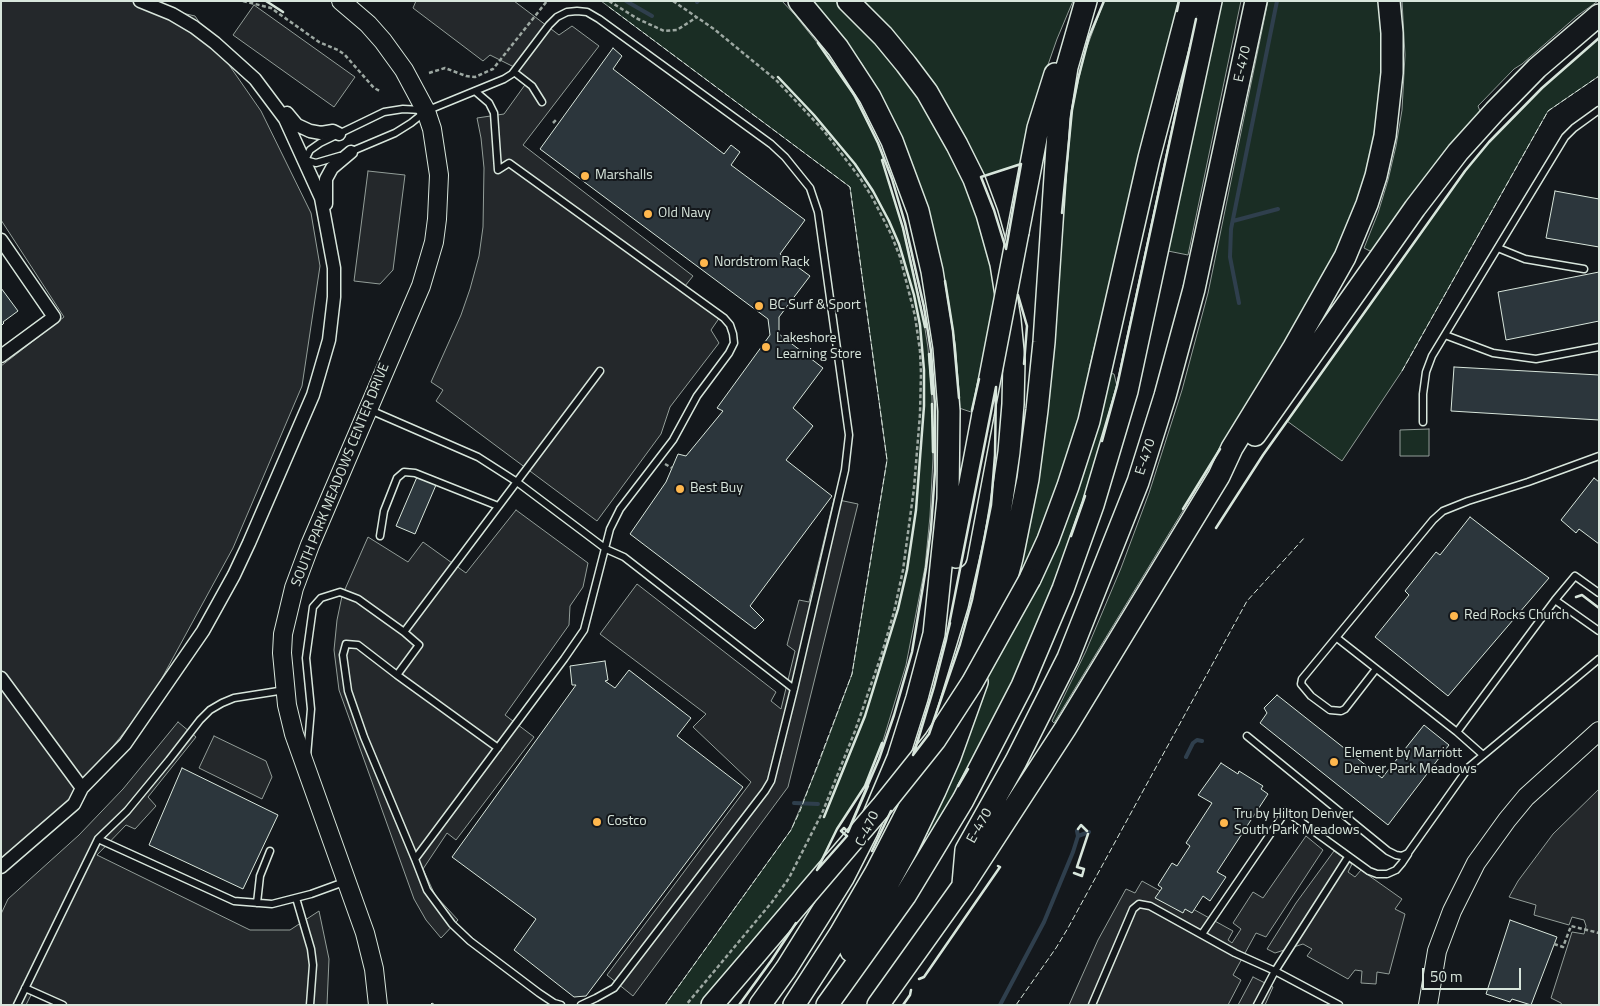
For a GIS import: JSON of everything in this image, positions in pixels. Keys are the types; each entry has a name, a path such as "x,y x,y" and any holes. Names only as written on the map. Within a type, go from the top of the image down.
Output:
{"highway":[{"path":"799,1 843,55 887,129 914,197 929,256 944,347 950,447 946,531 934,634"},
{"path":"794,1005 851,916 885,855 911,802 946,717 976,623 995,542 1008,459 1013,404 1013,342 1004,281 991,227 978,189 957,145 926,92 887,41 848,1"},
{"path":"934,634 946,609 1042,112 1063,48 1084,1"},
{"path":"814,1005 863,931 907,849 935,791 962,727 1000,607 1014,552 1026,492 1037,416 1044,342 1056,136 1067,68 1084,1"},
{"path":"712,1005 922,757 972,683 993,648 1040,558 1068,486 1089,420 1109,340 1154,138 1190,1"},
{"path":"827,1005 904,896 967,793 1020,690 1063,589 1093,505 1127,391 1211,1"},
{"name":"E-470","path":"963,886 966,850 1012,768 1068,658 1142,472 1168,387 1204,250 1256,1"},
{"path":"878,1005 963,886 1066,729 1219,476 1232,448 1336,275 1367,204 1380,158 1390,105 1392,60 1389,1"},
{"path":"1219,476 1240,457 1393,239 1458,152 1537,68 1599,15"},
{"name":"C-470","path":"760,1005 786,969 832,897 864,838 887,786 907,730 934,634"}],"main road":[{"name":"SOUTH PARK MEADOWS CENTER DRIVE","path":"341,1 368,24 404,70 426,111 432,129 439,175 438,219 434,242 421,286 310,545 287,613 282,653 286,705 294,734 365,933 374,969 378,1005"},
{"path":"1428,1005 1437,951 1452,910 1476,864 1507,820 1526,798 1599,731"}],"street":[{"path":"1,867 74,804 82,788 132,735 203,631 245,551 312,395 329,340 334,298 334,268 321,198 285,119 255,79 215,43 194,27 172,14 140,1"},
{"path":"276,106 284,110 297,125 310,131 321,133 333,131 339,134"},
{"path":"324,214 327,198 326,179 332,168 351,152"},
{"path":"1,240 54,318 1,356"},
{"path":"1,678 82,788"}],"lane":[{"path":"426,111 403,109 384,112 320,143 310,150 305,160 316,163 351,152 395,133 426,111 504,79 514,72 549,24 557,17 567,12 587,12 770,144 785,157 810,188 822,228 849,435 845,470 774,770 765,792 614,988 581,1005"},
{"path":"514,72 532,86 542,102"},
{"path":"415,859 584,630 610,529 620,509 673,440 697,396 729,353 734,343 730,325 724,318 509,163 498,170 494,113 489,103 475,91"},
{"path":"1423,422 1423,394 1426,372 1432,356 1565,137 1599,110"},
{"path":"1498,248 1525,259 1584,269"},
{"path":"1445,335 1493,353 1536,359 1599,346"},
{"path":"404,632 600,372"},
{"path":"367,409 478,457 517,482 606,549 624,557 794,689"},
{"path":"1376,668 1345,709 1340,711 1330,710 1303,689 1301,684 1302,679 1433,520 1443,511 1599,456"},
{"path":"380,536 384,511 398,478 404,472 415,473 498,506"},
{"path":"1457,732 1575,576 1599,593"},
{"path":"306,768 311,710 306,658 312,607 321,598 340,592 358,599 404,632 419,645 397,675"},
{"path":"1555,600 1599,631"},
{"path":"1337,638 1457,732 1483,755"},
{"path":"498,748 358,645 346,644 344,648 344,662 348,690 364,737 427,890 452,924 470,941 532,988 554,1003 561,1005"},
{"path":"1202,934 1286,810 1369,871 1387,874 1396,870 1469,767 1599,659"},
{"path":"18,1005 98,839 127,810 210,710 222,702 234,698 285,690"},
{"path":"1247,736 1388,851 1402,856 1408,853"},
{"path":"98,839 234,901 272,904 348,881"},
{"path":"257,903 260,876 270,851"},
{"path":"1257,1005 1275,971 1348,856"},
{"path":"296,898 311,949 313,965 310,1005"},
{"path":"1092,1005 1133,908 1139,904 1150,906 1235,953 1275,971 1339,1005"},
{"path":"26,988 63,1005"}],"path":[{"path":"243,1 271,8 319,42 338,50 345,55 374,88 380,91"},
{"path":"429,73 445,68 466,76 475,77 494,69 547,1"},
{"path":"609,1 638,19 664,31 677,30 697,17"},
{"path":"1554,944 1563,946 1571,926 1599,933"}],"green space":[{"path":"601,1 782,1 823,50 848,85 878,143 908,247 928,348 932,397 933,458 925,567 906,665 882,744 865,786 837,829 817,870 700,1005 665,1005 791,830 817,768 852,674 887,460 850,187"},
{"path":"812,1 836,1 861,25 914,90 952,152 977,212 992,266 1004,370 999,371 990,417 973,410 971,412 959,408 953,331 944,277 927,205 905,145 885,103 862,64"},
{"path":"860,1 1073,1 1043,79 1021,164 981,177"},
{"path":"1104,1 1179,1 1089,369 1093,370 1085,402 1042,531 1011,598 1064,202 1072,110 1084,55"},
{"path":"1220,1 1241,1 1188,255 1168,251"},
{"path":"1268,1 1379,1 1382,36 1382,78 1371,154 1362,190 1329,270 1054,723 1052,721 1086,651 1121,568 1149,493 1182,390 1208,293"},
{"path":"1402,1 1598,1 1577,16 1514,69 1478,106 1481,114 1374,253 1364,248 1378,213 1388,180 1402,110 1405,55"},
{"path":"1599,38 1599,76 1548,111 1402,371 1342,461 1287,421 1465,171 1489,142 1542,88"},
{"path":"1109,373 1114,374 1117,386 1108,419 1080,512 1042,614 1008,692 980,748 931,836 925,832"},
{"path":"1429,429 1429,456 1400,456 1400,430"}],"shaded area":[{"path":"1,1 130,1 195,16 261,111 311,213 320,266 302,386 233,548 150,700 57,816 1,860 1,366 64,317 1,220"},
{"path":"416,1 514,1 559,35 572,26 599,46 523,145 693,276 685,286 722,314 711,330 719,343 670,407 661,434 597,521 436,401 443,390 431,382 461,315 479,256 483,227 484,168 477,118 504,114 527,82 516,68 490,55 483,61 413,8"},
{"path":"254,5 355,77 334,107 233,35"},
{"path":"368,171 405,175 393,270 380,284 354,281"},
{"path":"834,499 858,504 788,787 633,996 607,975 751,782 693,727 706,714 600,634 637,584 776,692 771,701 781,709 795,651 787,645 799,600 809,602"},
{"path":"516,510 588,563 583,587 570,606 569,625 505,715 534,737 456,840 447,833 423,869 435,895 458,920 441,938 426,920 414,899 339,690 334,650 337,620 342,596 368,537 408,562 423,542 466,573"},
{"path":"178,722 196,737 148,797 156,806 135,829 126,825 97,855 250,930 290,930 319,911 329,959 327,1005 62,1005 33,991 26,1005 1,1005 1,914 8,899 79,835 123,789"},
{"path":"214,736 266,761 272,777 262,799 199,768"},
{"path":"1599,789 1599,1005 1562,1005 1551,998 1572,932 1584,934 1586,926 1584,920 1572,917 1569,925 1534,915 1536,905 1509,897 1518,881 1553,834"},
{"path":"1306,836 1323,850 1266,937 1256,933 1233,975 1241,980 1228,1005 1069,1005 1098,940 1126,889 1135,893 1142,881 1233,931 1228,940 1232,943 1241,929 1233,923 1253,892 1263,898"},
{"path":"1334,851 1352,864 1348,872 1355,877 1361,870 1402,899 1395,909 1405,914 1389,974 1377,972 1376,984 1361,983 1362,971 1355,970 1348,979 1307,956 1312,949 1303,944 1275,953 1267,949 1296,903"},
{"path":"1253,977 1273,987 1265,1005 1238,1005"}],"building":[{"path":"613,48 622,56 613,69 724,154 731,145 740,152 731,165 805,220 780,254 810,276 779,317 779,334 823,368 793,408 813,426 786,460 832,496 750,606 764,620 755,629 630,534 666,482 678,454 686,456 723,411 717,408 770,335 768,319 540,149"},
{"path":"1555,191 1599,199 1599,247 1546,238"},
{"path":"1599,272 1599,321 1506,340 1498,292"},
{"path":"1,288 18,311 3,322 1,326"},
{"path":"1454,367 1599,375 1599,420 1451,411"},
{"path":"417,477 436,485 415,534 396,526"},
{"path":"1594,478 1599,482 1599,544 1579,529 1576,533 1561,520"},
{"name":"Red Rocks Church","path":"1470,517 1549,578 1448,696 1375,637 1409,595 1405,591 1436,552 1440,555"},
{"name":"Costco","path":"605,661 608,680 605,681 615,688 629,670 691,718 677,736 743,787 586,996 574,997 514,950 536,919 452,857 576,685 572,685 570,666"},
{"name":"Element by Marriott Denver Park Meadows","path":"1277,695 1382,778 1424,725 1449,745 1388,825 1260,723 1267,713 1264,708"},
{"name":"Tru by Hilton Denver South Park Meadows","path":"1221,763 1238,774 1239,771 1263,786 1261,789 1268,794 1217,872 1226,877 1210,901 1203,896 1192,913 1185,909 1183,913 1155,898 1162,888 1158,885 1172,863 1177,866 1190,846 1186,843 1212,803 1198,795"},
{"path":"182,768 278,815 243,889 149,845"},
{"path":"1510,920 1557,937 1531,1005 1512,999 1510,1002 1486,994"}],"waterway":[{"path":"626,1 652,16"},
{"path":"1239,303 1230,257 1231,229 1277,1"},
{"path":"1233,221 1278,209"},
{"path":"1186,757 1193,743 1197,740 1202,741"},
{"path":"794,803 818,804"},
{"path":"1000,1005 1044,922 1073,852 1078,836 1077,831"},
{"path":"1078,836 1089,832"}],"fence":[{"path":"609,7 850,187 887,460 852,674 800,811 791,830 665,1005"},
{"path":"1402,371 1548,111 1599,76"},
{"path":"1016,1005 1068,928 1247,601 1305,537"},
{"path":"430,1005 432,1003 435,1005"}],"wall":[{"path":"266,1 283,12"},
{"path":"1062,213 1072,110 1078,79 1089,37 1104,1"},
{"path":"1177,11 1179,1"},
{"path":"1102,441 1117,386 1196,19"},
{"path":"1216,528 1263,455 1465,171 1489,142 1542,88 1599,38"},
{"path":"818,43 855,96 878,143 892,179 905,223 924,307 931,351 935,405 935,471 931,528 912,652 879,759 849,829"},
{"path":"778,77 814,115 855,164 873,191 889,221 899,244 914,295 920,325 924,370 924,406 916,510 907,570 898,609 865,716 824,817"},
{"path":"884,159 882,160 903,228 925,327"},
{"path":"1021,164 1016,192 1006,249 981,177 1021,164"},
{"path":"945,281 953,331 959,398"},
{"path":"1018,295 1027,326 1024,364"},
{"path":"929,354 932,394"},
{"path":"972,410 979,379"},
{"path":"996,387 995,455 991,505 972,600 960,644 929,734 913,755 946,640 996,387"},
{"path":"932,404 933,452"},
{"path":"1183,509 1220,449"},
{"path":"1071,536 1085,496"},
{"path":"1576,597 1582,595 1599,608"},
{"path":"915,750 934,687 950,623"},
{"path":"865,786 882,743"},
{"path":"958,786 968,769"},
{"path":"865,786 868,786 848,832 844,828 841,831 847,836 817,870 837,829 865,786"},
{"path":"872,851 891,811"},
{"path":"1078,829 1081,825 1087,831"},
{"path":"1074,873 1082,876 1084,869 1077,867 1088,834"},
{"path":"919,979 924,977 1000,867 998,866"},
{"path":"739,1005 796,923"},
{"path":"903,1005 911,990"}],"place":[{"name":"Marshalls","path":"585,176"},
{"name":"Old Navy","path":"648,214"},
{"name":"Nordstrom Rack","path":"704,263"},
{"name":"BC Surf & Sport","path":"759,306"},
{"name":"Lakeshore Learning Store","path":"766,347"},
{"name":"Best Buy","path":"680,489"},
{"name":"Red Rocks Church","path":"1454,616"},
{"name":"Element by Marriott Denver Park Meadows","path":"1334,762"},
{"name":"Costco","path":"597,822"},
{"name":"Tru by Hilton Denver South Park Meadows","path":"1224,823"}]}
